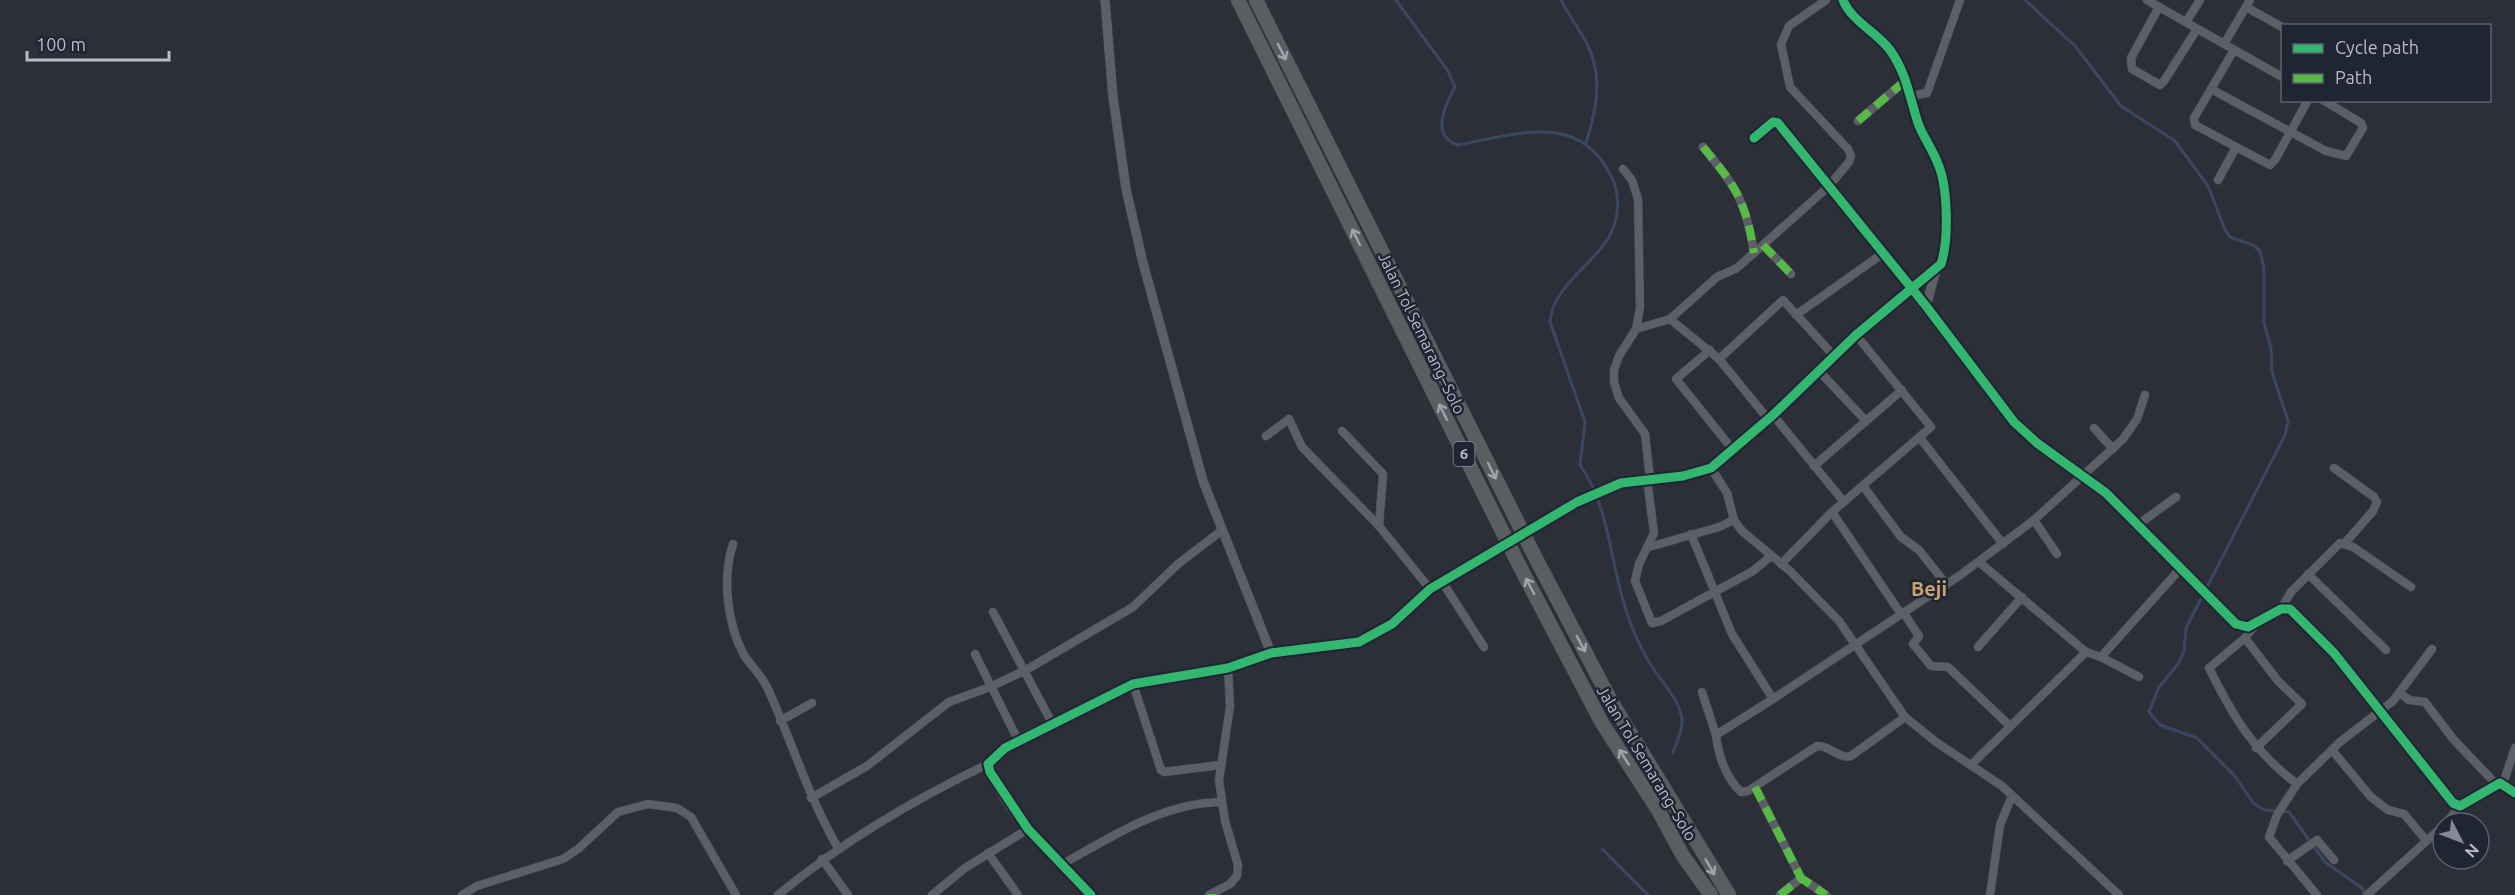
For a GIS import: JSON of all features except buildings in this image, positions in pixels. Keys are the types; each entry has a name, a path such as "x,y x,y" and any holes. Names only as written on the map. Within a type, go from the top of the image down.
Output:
{"highway":[{"name":"Jalan Tol Semarang–Solo","path":"1238,0 1519,565 1602,723 1658,810 1683,856 1711,895"},
{"name":"Jalan Tol Semarang–Solo","path":"1256,0 1545,576 1612,703 1729,895"}],"street":[{"path":"1105,0 1113,97 1126,189 1178,395 1203,481 1221,531 1271,653"},
{"path":"1636,329 1671,319 1717,277 1737,268 1828,187 1849,162 1850,153 1790,87 1781,44 1789,26 1826,0"},
{"path":"1843,0 1849,10 1886,45 1906,80 1918,124 1938,164 1943,182 1945,253 1936,270 1926,306"},
{"path":"1911,96 1927,93 1960,0"},
{"path":"2147,0 2281,76"},
{"path":"2186,22 2200,0"},
{"path":"2224,44 2248,3 2281,26"},
{"path":"2159,7 2131,58 2132,69 2155,83 2160,85 2164,81 2197,28"},
{"path":"2234,50 2193,123 2235,149 2270,165 2291,133 2307,102"},
{"path":"1858,121 1906,80"},
{"path":"2211,89 2291,133 2337,155 2350,154 2361,135 2361,123 2326,102"},
{"path":"1754,138 1773,123 1778,123 1926,306 2014,422 2037,443 2083,475 2139,524 2200,591 2236,624 2248,627 2281,609 2290,609 2334,653 2446,797 2460,806"},
{"path":"1703,147 1736,188 1745,207 1754,253"},
{"path":"2218,180 2235,149"},
{"path":"1623,169 1632,180 1638,199 1640,308 1636,329 1619,356 1614,370 1614,382 1619,398 1645,434 1654,529 1649,547 1639,564 1635,578 1636,588 1652,623 1661,621 1753,571 1771,556"},
{"path":"1763,245 1791,274"},
{"path":"1796,315 1882,254"},
{"path":"1577,502 1606,488 1649,479 1683,476 1711,468 1770,417 1856,334 1910,288 1936,270"},
{"path":"1719,359 1782,300 1834,356"},
{"path":"1671,319 1719,359 1844,502"},
{"path":"1781,564 1832,512 1929,430 1930,425 1856,334"},
{"path":"1710,350 1676,379 1733,450"},
{"path":"1819,371 1866,421"},
{"path":"1814,466 1902,390"},
{"path":"1716,735 1855,646 1979,562 2034,520 2113,449 2137,418 2145,395"},
{"path":"1266,436 1289,419 1302,447 1379,526 1430,589"},
{"path":"2094,428 2113,449"},
{"path":"1342,431 1383,474 1379,526"},
{"path":"1920,438 2003,544"},
{"path":"1711,468 1729,497 1734,520 1746,536 1781,564 1839,621 1905,717 1936,742 1972,764 2012,796 2119,895"},
{"path":"2281,609 2284,600 2335,546 2344,543 2373,512 2377,502 2334,468"},
{"path":"1863,486 1901,537 1919,550 1946,584"},
{"path":"2139,524 2176,496"},
{"path":"1832,512 1919,636 1913,644 1931,666 1948,667 2010,726"},
{"path":"1649,547 1734,520"},
{"path":"2034,520 2057,554"},
{"path":"811,798 867,766 949,702 990,687 1026,670 1133,607 1178,564 1221,531"},
{"path":"1691,534 1732,634 1773,699"},
{"path":"2344,543 2411,587"},
{"path":"733,544 727,565 726,581 732,618 743,653 767,687 811,798 838,848"},
{"path":"778,895 838,848 939,788 988,764 1018,740 1133,684 1228,668 1271,653 1359,642 1392,624 1430,589 1475,562"},
{"path":"1979,562 2086,652 2102,657 2139,677"},
{"path":"2102,657 2181,568"},
{"path":"2308,574 2386,650"},
{"path":"1443,583 1484,647"},
{"path":"1978,647 2022,597"},
{"path":"993,612 1026,670 1052,723"},
{"path":"2256,624 2245,638 2209,668 2236,720 2256,748 2275,768 2297,784"},
{"path":"2245,638 2278,681 2302,704 2256,748"},
{"path":"2317,895 2269,837 2281,806 2297,784 2332,750 2381,713 2400,693 2432,649"},
{"path":"1972,764 2086,652"},
{"path":"975,654 1018,740"},
{"path":"1211,895 1230,884 1237,876 1238,865 1221,802 1220,765 1230,716 1228,668"},
{"path":"1133,684 1161,770 1164,772 1220,765"},
{"path":"1702,692 1716,735 1719,753 1738,789 1744,792 1817,746 1825,746 1844,757 1851,756 1905,717"},
{"path":"2400,693 2409,700 2425,702 2454,740 2500,784 2515,793"},
{"path":"780,721 812,703"},
{"path":"2456,811 2460,806 2500,784 2515,748"},
{"path":"2332,750 2371,797 2388,810 2404,814 2426,840"},
{"path":"988,764 995,780 1028,828 1091,895"},
{"path":"1755,787 1801,878 1826,895"},
{"path":"1990,895 2000,825 2012,796"},
{"path":"1061,865 1158,815 1192,804 1221,802"},
{"path":"462,895 477,886 563,859 618,812 648,804 677,808 691,817 736,895"},
{"path":"932,895 988,853 1028,828"},
{"path":"2370,894 2431,836"},
{"path":"2288,861 2312,843 2319,842 2334,860"},
{"path":"988,853 1017,895"},
{"path":"822,859 848,895"},
{"path":"1780,895 1801,878"}],"waterway":[{"path":"1396,0 1448,71 1455,87 1442,119 1444,135 1449,141 1458,145 1523,133 1544,132 1563,135 1581,142 1598,155 1614,183 1618,206 1609,237 1565,287 1552,309 1550,322 1585,422 1580,465 1598,500 1628,616 1646,657 1674,697 1681,713 1681,729 1673,752"},
{"path":"1561,0 1585,40 1595,65 1596,104 1586,143"},
{"path":"2025,0 2075,46 2121,106 2175,141 2208,186 2225,230 2230,237 2253,245 2260,251 2264,268 2264,323 2271,348 2272,372 2288,421 2285,435 2186,628 2184,651 2179,663 2159,687 2149,712 2160,725 2197,738 2234,775 2254,804 2265,810 2289,812 2325,862 2362,888 2365,895"},
{"path":"1602,849 1648,895"}],"tunnel":[{"path":"1475,562 1577,502"}],"marked path":[{"path":"1858,121 1906,80"},
{"path":"1703,147 1732,184 1738,196 1747,220 1754,253"},
{"path":"1763,245 1791,274"},
{"path":"1755,787 1801,878"},
{"path":"1780,895 1801,878 1826,895"}],"cycle path":[{"path":"1091,895 1028,829 990,772 988,764 1005,748 1133,684 1228,668 1271,653 1359,642 1392,624 1430,589 1577,502 1621,483 1683,476 1711,468 1773,415 1856,335 1941,264 1944,254 1946,214 1944,186 1938,164 1920,128 1904,76 1895,58 1885,44 1852,14 1843,0"},
{"path":"1754,138 1773,122 1778,123 1926,306 2014,422 2037,443 2106,493 2236,624 2248,627 2281,609 2290,609 2334,653 2453,803 2460,806 2500,783 2515,793"}],"district":[{"name":"Beji","path":"1929,589"}]}
